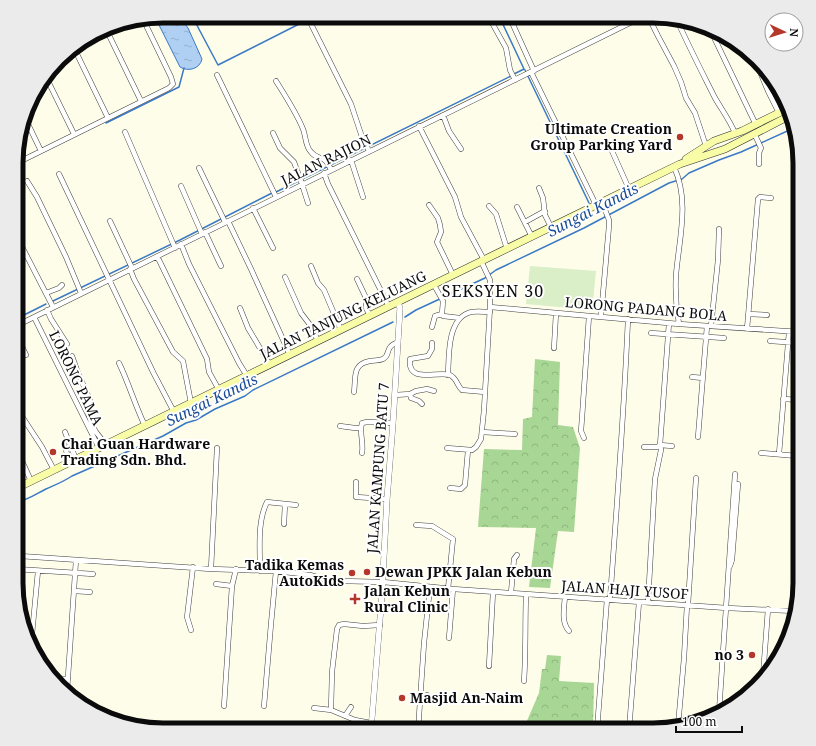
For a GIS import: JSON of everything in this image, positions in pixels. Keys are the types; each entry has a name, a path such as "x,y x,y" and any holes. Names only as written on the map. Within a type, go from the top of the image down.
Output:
{"main road":[{"name":"JALAN TANJUNG KELUANG","path":"23,483 29,478 69,463 97,445 106,445 145,426 172,408 217,387 247,376 290,355 317,339 341,330 398,303 599,204 677,165 714,141 756,125 783,111"},
{"name":"JALAN TANJUNG KELUANG","path":"677,165 725,149 739,141 755,136 785,118"},
{"path":"735,133 731,137 719,142 719,146 721,148 739,141"}],"street":[{"path":"492,23 506,48 510,70 514,79"},
{"path":"512,23 529,60 530,72 599,204 606,212 609,220 601,316"},
{"name":"JALAN RAJION","path":"23,324 36,320 47,310 81,292 109,280 131,267 157,259 174,245 181,244 204,233 224,219 254,211 274,194 325,176 330,169 420,127 514,79 630,23"},
{"path":"652,23 674,66 686,98 695,113 706,146"},
{"path":"23,160 169,88 173,84 145,24"},
{"path":"311,24 351,104 365,144 369,150"},
{"path":"680,26 707,82 724,114 731,123 735,133"},
{"path":"108,34 142,101"},
{"path":"714,36 756,125"},
{"path":"77,53 108,118"},
{"path":"761,75 779,113"},
{"path":"217,76 274,194"},
{"path":"276,82 292,106 303,130 311,154 323,158 328,163 330,169"},
{"path":"49,83 74,134"},
{"path":"443,115 449,131 462,149"},
{"path":"28,125 41,151"},
{"path":"420,127 455,197 458,211 483,261 490,280 490,312 480,444 468,450 447,448"},
{"path":"125,132 174,245"},
{"path":"273,133 280,148 294,162 308,203"},
{"path":"755,136 760,146 759,164"},
{"path":"612,151 629,189"},
{"path":"351,160 363,196"},
{"path":"677,165 681,184 683,218 676,293 679,324"},
{"path":"200,168 224,219 251,269 290,355"},
{"path":"59,174 153,372 172,408"},
{"path":"325,176 389,307"},
{"path":"27,181 37,197 66,256 81,292"},
{"path":"181,186 221,266"},
{"path":"539,188 543,198 545,215 552,227"},
{"path":"747,329 758,199 760,197 771,198"},
{"path":"429,205 438,218 441,232 437,242 453,276"},
{"path":"489,206 496,214 507,249"},
{"path":"517,207 532,237"},
{"path":"254,211 273,248"},
{"path":"525,222 545,211"},
{"path":"110,221 131,267 134,279 173,352 183,361 191,400"},
{"path":"698,437 706,337 709,326 718,260 719,230"},
{"path":"181,244 189,264 239,364 247,376"},
{"path":"23,249 53,307"},
{"path":"157,259 207,359 208,372 217,387"},
{"path":"310,266 318,283 324,290 341,330"},
{"path":"285,277 300,313 311,326 317,339"},
{"path":"357,279 366,298 366,308 370,316"},
{"path":"46,293 59,288 62,285"},
{"path":"434,285 443,301 444,305 442,314"},
{"name":"JALAN KAMPUNG BATU 7","path":"371,722 383,582 400,308 398,303"},
{"name":"LORONG PADANG BOLA","path":"490,307 679,324 793,332"},
{"path":"240,308 248,328 270,365"},
{"path":"47,310 67,344"},
{"path":"448,375 450,340 460,318 470,312 490,312"},
{"path":"554,348 556,313"},
{"path":"432,327 435,316 442,314 444,316 460,318"},
{"path":"749,314 767,315"},
{"path":"584,438 581,431 589,316"},
{"path":"599,723 608,599 618,497 628,319"},
{"name":"LORONG PAMA","path":"36,320 97,445"},
{"path":"648,602 655,479 661,450 660,445 668,323"},
{"path":"779,454 789,332"},
{"path":"651,333 724,338"},
{"path":"770,341 793,342"},
{"path":"354,392 357,368 359,364 383,359 386,357 388,348 392,344 398,342"},
{"path":"432,343 432,349 428,356 410,359 412,371 419,375 451,375 456,379 458,387 462,390 485,392"},
{"path":"23,349 26,355"},
{"path":"72,356 90,400 88,412 92,424 106,445"},
{"path":"119,363 145,426"},
{"path":"692,377 703,378"},
{"path":"395,395 410,394 416,390 434,391"},
{"path":"410,394 411,398 422,404"},
{"path":"783,399 793,400"},
{"path":"23,418 42,447 53,469"},
{"path":"362,453 360,428 362,423 393,423"},
{"path":"340,426 360,428"},
{"path":"65,432 76,459"},
{"path":"482,432 515,434"},
{"path":"69,463 66,450 70,445"},
{"path":"644,447 657,447 660,445 672,446"},
{"path":"211,569 218,448"},
{"path":"450,488 461,489 465,485 468,450"},
{"path":"760,453 793,456"},
{"path":"23,464 29,478"},
{"path":"719,706 735,474"},
{"path":"679,720 696,478"},
{"path":"356,482 356,497 387,499"},
{"path":"729,568 732,560 738,484"},
{"path":"260,571 260,533 263,509 267,502 296,505"},
{"path":"284,524 285,504"},
{"path":"416,525 432,526 452,539 448,589"},
{"path":"511,593 514,559 517,555"},
{"name":"JALAN HAJI YUSOF","path":"23,556 211,569 276,571 310,575 341,581 383,582 448,589 727,608 790,610"},
{"path":"68,685 76,560"},
{"path":"191,630 187,617 193,567"},
{"path":"224,706 232,586 236,569"},
{"path":"23,570 93,574"},
{"path":"32,633 38,571"},
{"path":"264,706 276,571"},
{"path":"216,584 232,586"},
{"path":"419,723 424,643 430,587"},
{"path":"449,638 453,589"},
{"path":"74,591 90,592"},
{"path":"489,666 493,592"},
{"path":"524,681 526,650 526,594"},
{"path":"565,597 565,627 569,632"},
{"path":"630,723 639,602"},
{"path":"764,669 768,609"},
{"path":"331,710 332,672 337,628 339,625 344,624 380,625"},
{"path":"62,679 68,679"},
{"path":"420,701 428,695"},
{"path":"345,716 351,707"},
{"path":"314,708 331,710 355,720 371,722"}],"green space":[{"path":"530,266 596,271 592,310 526,304"},
{"path":"535,359 560,362 558,425 573,427 580,448 574,532 558,531 550,588 529,587 536,528 478,527 484,449 522,450 523,419 532,417"},
{"path":"547,655 561,656 559,681 594,683 593,723 526,723 539,693 542,669 545,669"}],"water":[{"path":"158,23 184,23 188,28 202,59 199,65 193,69 183,69 180,67"}],"waterway":[{"path":"196,23 218,65 301,23"},
{"path":"502,23 524,69 514,74"},
{"path":"106,123 179,87 184,68"},
{"path":"525,70 589,203"},
{"path":"276,192 511,76"},
{"name":"Sungai Kandis","path":"405,317 416,310 485,278 496,270 584,228 669,183 682,179 689,173 789,130"},
{"path":"53,301 180,240 272,193"},
{"path":"23,316 46,304"},
{"name":"Sungai Kandis","path":"23,500 72,476 163,436 186,423 196,420 215,409 245,396 253,390 393,322"}],"place":[{"name":"Ultimate Creation Group Parking Yard","path":"680,137"},
{"name":"Chai Guan Hardware Trading Sdn. Bhd.","path":"53,452"},
{"name":"Dewan JPKK Jalan Kebun","path":"367,572"},
{"name":"Tadika Kemas AutoKids","path":"352,573"},
{"name":"Jalan Kebun Rural Clinic","path":"355,599"},
{"name":"no 3","path":"752,655"},
{"name":"Masjid An-Naim","path":"402,698"}],"district":[{"name":"SEKSYEN 30","path":"493,291"}]}
